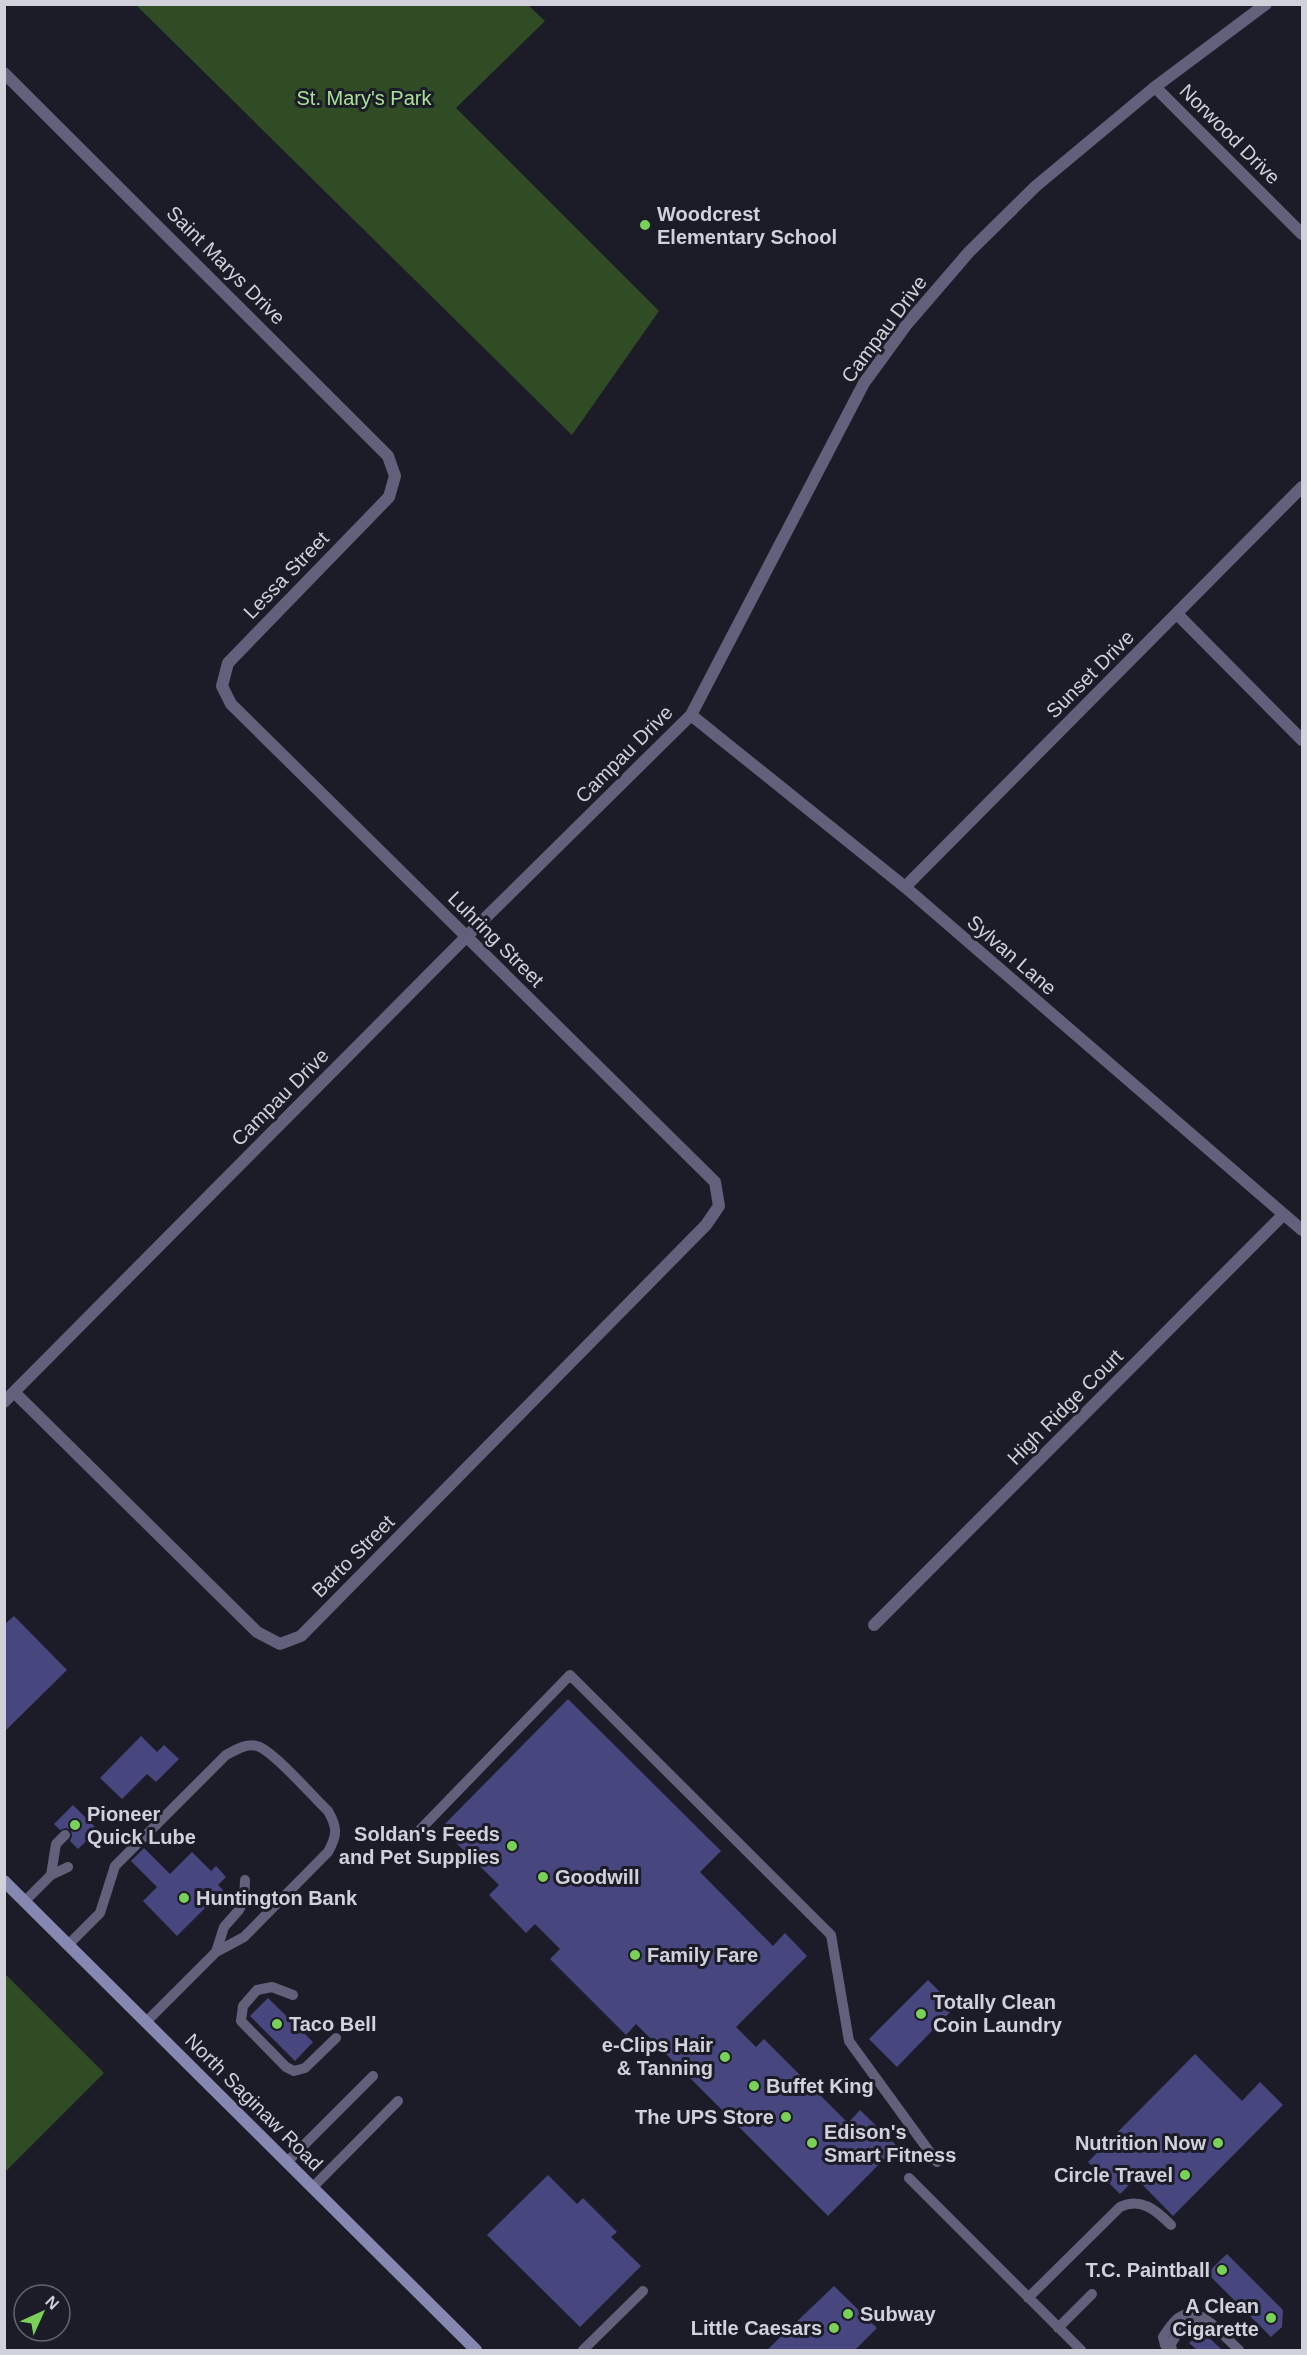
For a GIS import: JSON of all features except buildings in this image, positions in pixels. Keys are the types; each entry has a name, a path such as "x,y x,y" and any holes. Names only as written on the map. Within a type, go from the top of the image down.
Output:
{"main road":[{"name":"North Saginaw Road","path":"4,1881 476,2350"}],"street":[{"name":"Campau Drive","path":"4,1402 466,937 691,715 827,449 864,383 907,324 969,252 1036,186 1155,87 1266,4"},
{"name":"Saint Marys Drive","path":"4,73 388,456 395,476 389,497"},
{"name":"Norwood Drive","path":"1155,87 1302,234"},
{"name":"Sunset Drive","path":"905,887 1302,487"},
{"name":"Lessa Street","path":"222,686 228,663 389,497"},
{"path":"1177,614 1302,740"},
{"name":"Luhring Street","path":"222,686 231,704 715,1182 719,1206 706,1225"},
{"name":"Sylvan Lane","path":"691,715 905,887 1302,1230"},
{"name":"High Ridge Court","path":"874,1626 1283,1215"},
{"name":"Barto Street","path":"14,1392 257,1632 280,1644 301,1636 706,1225"}],"lane":[{"path":"414,1837 570,1675 831,1935 849,2041 937,2162"},
{"path":"68,1945 100,1913 115,1866 226,1755 243,1746 258,1746 271,1755 328,1811 334,1822 336,1839 328,1852 244,1937 216,1952 146,2022"},
{"path":"51,1875 56,1844 65,1835"},
{"path":"25,1901 51,1875 68,1867"},
{"path":"216,1952 224,1927 239,1910 244,1900 245,1880"},
{"path":"293,1995 272,1987 257,1990 243,2007 241,2020 286,2067 294,2071 305,2068 336,2038"},
{"path":"287,2162 373,2076"},
{"path":"312,2188 398,2101"},
{"path":"909,2178 1081,2350"},
{"path":"1028,2298 1120,2207 1130,2202 1146,2205 1171,2225"},
{"path":"583,2350 643,2291"},
{"path":"1058,2328 1092,2294"},
{"path":"1171,2350 1170,2344 1191,2319 1202,2317 1239,2350"}],"green space":[{"name":"St. Mary's Park","path":"136,5 528,5 545,21 456,108 659,311 572,435"},
{"path":"5,1974 104,2073 5,2172"}],"place":[{"name":"Woodcrest Elementary School","path":"645,225"},
{"name":"Pioneer Quick Lube","path":"75,1825"},
{"name":"Soldan's Feeds and Pet Supplies","path":"512,1846"},
{"name":"Goodwill","path":"543,1877"},
{"name":"Huntington Bank","path":"184,1898"},
{"name":"Family Fare","path":"635,1955"},
{"name":"Totally Clean Coin Laundry","path":"921,2014"},
{"name":"Taco Bell","path":"277,2024"},
{"name":"e-Clips Hair & Tanning","path":"725,2057"},
{"name":"Buffet King","path":"754,2086"},
{"name":"The UPS Store","path":"786,2117"},
{"name":"Edison's Smart Fitness","path":"812,2143"},
{"name":"Nutrition Now","path":"1218,2143"},
{"name":"Circle Travel","path":"1185,2175"},
{"name":"T.C. Paintball","path":"1222,2270"},
{"name":"Subway","path":"848,2314"},
{"name":"A Clean Cigarette","path":"1271,2318"},
{"name":"Little Caesars","path":"834,2328"}]}
